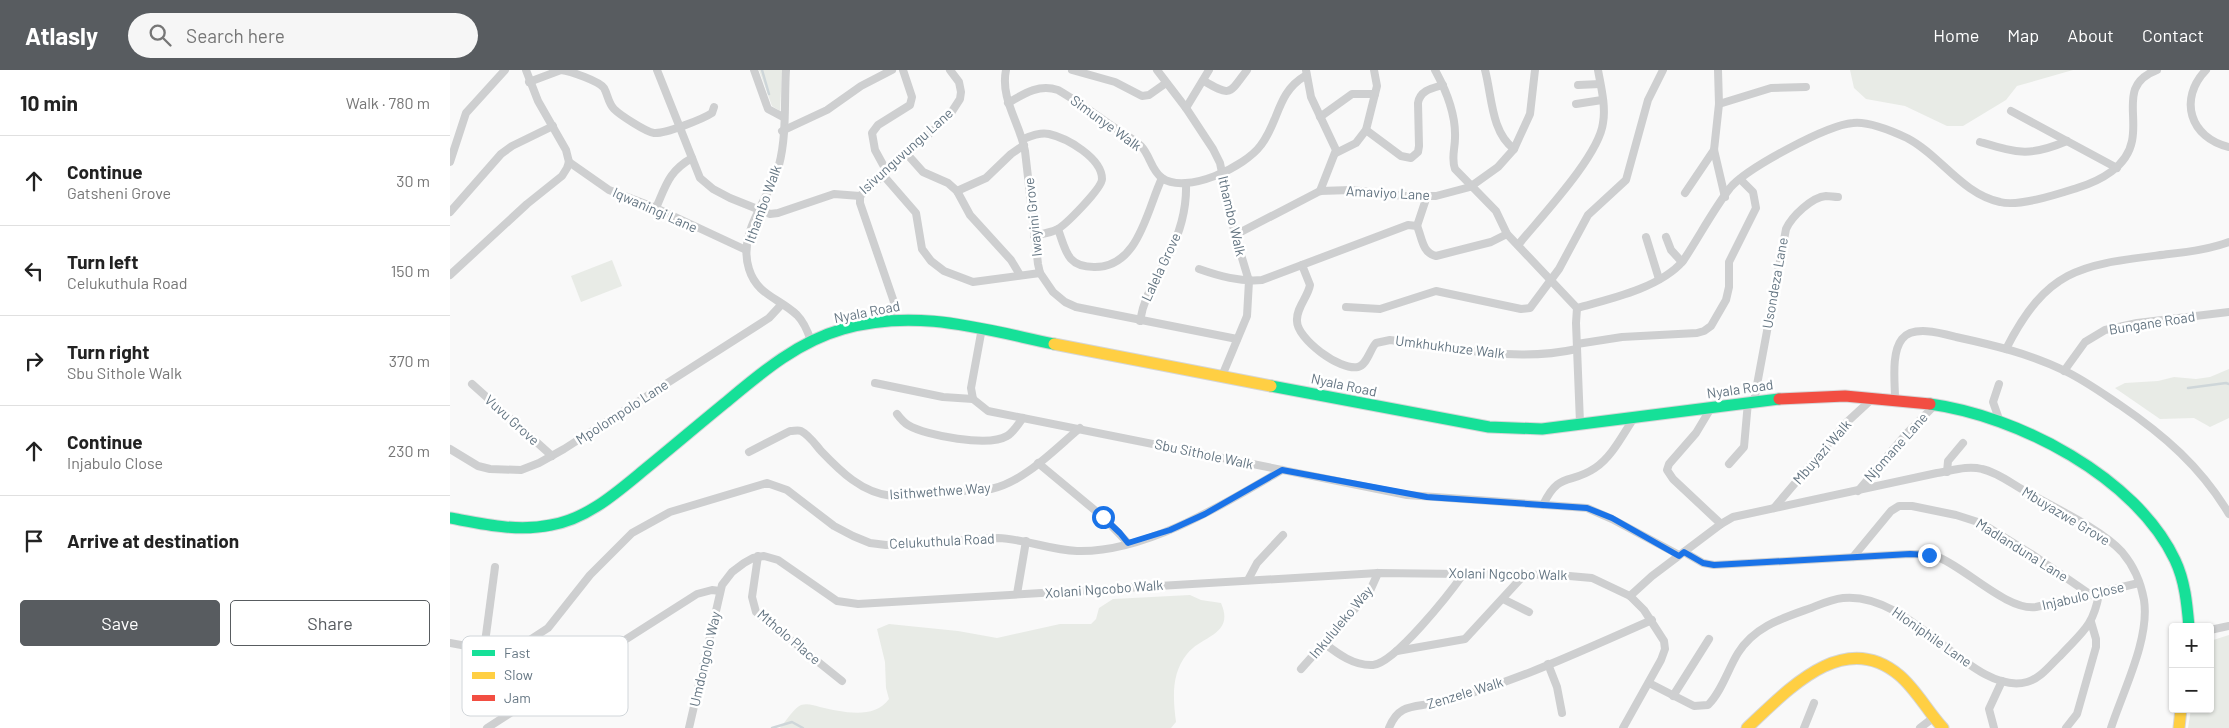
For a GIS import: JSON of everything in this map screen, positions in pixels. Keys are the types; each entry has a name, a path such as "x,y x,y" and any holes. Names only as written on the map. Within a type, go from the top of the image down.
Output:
{"street":[{"path":"450,162 466,114 505,70"},
{"path":"450,275 527,204 562,176 568,162 566,150 529,82 526,70"},
{"path":"529,82 561,70 599,84 604,89 609,103 616,111 650,132 656,133 710,115 714,107"},
{"path":"656,70 700,178 713,189 759,211"},
{"path":"754,70 768,109 783,117"},
{"name":"Ithambo Walk","path":"786,70 779,165 759,211 746,250 749,270 756,284 766,296 802,320 811,341"},
{"path":"782,131 827,110 861,86 892,70"},
{"path":"904,70 912,97 910,105 878,125 872,133 875,150 885,173 916,214 922,248 937,266 954,276 974,282 1040,273"},
{"name":"Isivunguvungu Lane","path":"759,211 770,214 778,213 834,194 860,196 949,116 960,99 961,87 950,70"},
{"name":"Iwayini Grove","path":"1006,70 1004,83 1008,103 1023,142 1040,273 1053,292 1065,302 1090,311 1237,339"},
{"path":"1072,70 1115,82 1142,96 1166,83"},
{"name":"Ithambo Walk","path":"1157,70 1186,108 1213,149 1222,172 1235,235 1249,281 1247,316 1222,376"},
{"path":"1186,108 1209,70"},
{"path":"1204,81 1222,91 1228,92 1247,70"},
{"path":"1336,153 1356,143 1366,130 1377,81 1374,70"},
{"path":"1435,70 1444,85 1455,133 1453,164 1455,169 1470,187 1496,212 1507,234 1577,308 1580,423"},
{"path":"1484,70 1498,131 1504,141 1514,149"},
{"name":"Amaviyo Lane","path":"1235,235 1320,192 1351,190 1426,196 1447,194 1470,187 1498,166 1514,149 1530,114 1535,70"},
{"path":"1518,245 1592,151 1603,123 1598,70"},
{"path":"1718,70 1719,104 1714,150 1725,197"},
{"path":"1577,308 1636,290 1659,279 1682,262 1725,197 1740,179 1802,142 1854,123 1875,127 1907,138 1933,156 1964,184 2001,203 2015,202 2076,188 2099,180 2117,168 2128,153 2132,141 2132,100 2134,91 2139,81 2145,75 2157,70"},
{"path":"2206,70 2194,86 2191,94 2192,115 2198,127 2207,138 2229,147"},
{"path":"1346,307 1380,309 1436,291 1526,310 1551,280 1588,215 1626,180 1648,100 1659,72"},
{"path":"1306,73 1311,98 1336,153 1320,192"},
{"path":"1058,229 1068,255 1076,264 1095,267 1119,262 1128,253 1139,233 1162,178 1174,183 1186,184 1234,168 1261,146 1286,93 1306,73"},
{"path":"1578,85 1600,84"},
{"path":"1366,130 1401,156 1411,158 1418,152 1419,146 1418,103 1420,96 1424,92 1444,85"},
{"path":"1719,104 1771,88 1806,87"},
{"name":"Simunye Walk","path":"1008,103 1037,88 1058,90 1140,145 1162,178"},
{"path":"1320,117 1352,94 1375,94"},
{"path":"1576,104 1602,100"},
{"path":"2011,111 2117,168"},
{"path":"450,212 501,154 512,146 553,126"},
{"path":"956,191 986,178 1023,142 1047,133 1059,137 1087,153 1101,174 1102,179 1098,190 1058,229 1034,236"},
{"path":"1980,142 2020,153 2042,151 2067,141"},
{"path":"1685,193 1714,150"},
{"path":"907,154 922,170 948,183 956,191 970,215 1011,260 1020,275"},
{"path":"656,208 672,173 679,165 692,158"},
{"name":"Iqwaningi Lane","path":"568,162 608,190 656,208 746,250"},
{"name":"Umkhukhuze Walk","path":"1302,265 1310,285 1297,317 1300,333 1308,342 1332,359 1354,367 1362,365 1376,343 1390,340 1489,354 1525,356 1550,355 1577,346 1622,338 1698,333 1712,326 1729,291 1728,262 1756,208 1753,192 1740,179"},
{"name":"Lalela Grove","path":"1140,321 1145,298 1168,256 1184,217 1186,184"},
{"path":"860,196 860,203 894,302 890,320"},
{"path":"1426,196 1416,226 1424,248 1428,253 1436,256 1492,242 1507,234"},
{"name":"Usondeza Lane","path":"1729,464 1744,447 1751,402 1786,229 1792,219 1818,199 1826,196 1838,197"},
{"path":"1199,269 1222,277 1249,281 1262,280 1408,224 1416,226"},
{"path":"1646,237 1659,279"},
{"path":"1666,237 1671,250 1682,262"},
{"path":"2006,349 2021,319 2033,303 2067,276 2107,262 2188,252 2229,242"},
{"name":"Mpolompolo Lane","path":"450,450 470,462 490,469 528,468 552,456 769,318 781,305"},
{"name":"Bungane Road","path":"2064,370 2080,346 2094,335 2105,330 2137,323 2229,312"},
{"name":"Nyala Road","path":"450,518 506,528 538,529 575,519 593,510 772,366 811,341 890,320 934,320 1490,427 1542,429 1751,402 1839,396 1895,399 1970,410 1999,419 2067,452 2122,492 2140,508 2162,536 2177,564 2184,590 2188,623"},
{"path":"875,383 943,397 973,399 971,388 982,328"},
{"path":"1895,399 1897,351 1901,341 1909,334 1920,331 1944,334 2006,349 2064,370 2092,386 2169,441 2227,504 2229,514"},
{"name":"Vuvu Grove","path":"472,384 552,456"},
{"path":"1999,384 1993,402 1999,419"},
{"name":"Mbuyazi Walk","path":"1774,508 1842,429 1873,398"},
{"name":"Sbu Sithole Walk","path":"973,399 988,411 1427,497 1576,507 1594,510 1682,554"},
{"name":"Njomane Lane","path":"1858,491 1906,434 1936,404"},
{"path":"1711,408 1696,433 1667,470 1673,479 1721,524"},
{"path":"897,414 902,421 915,428 973,441 994,440 1008,435 1023,418"},
{"path":"1543,505 1555,484 1587,473 1599,465 1634,418"},
{"name":"Isithwethwe Way","path":"749,452 790,431 801,432 862,486 879,495 892,496 1003,486 1020,478 1080,428"},
{"path":"1947,472 1948,461 1963,444"},
{"path":"1038,462 1103,517 1128,543"},
{"name":"Mbuyazwe Grove","path":"1630,596 1652,576 1721,524 1742,515 1947,472 1973,468 1988,471 2081,523 2121,551 2132,567 2144,600 2141,637 2111,728"},
{"name":"Celukuthula Road","path":"536,636 553,623 590,575 632,533 651,521 688,505 767,483 788,490 834,526 870,543 886,545 998,538 1026,541 1076,551 1128,543 1170,530 1205,514 1282,470"},
{"name":"Madlanduna Lane","path":"1853,557 1891,511 1899,506 1912,506 1956,515 1987,526 2095,594"},
{"path":"1248,580 1257,563 1283,535"},
{"path":"1017,594 1026,541"},
{"name":"Injabulo Close","path":"1682,554 1703,563 1714,565 1910,554 1935,556 1954,565 2013,603 2025,608 2139,583"},
{"path":"628,638 697,594 712,590 720,591 732,572 758,556"},
{"name":"Xolani Ngcobo Walk","path":"758,556 772,557 825,594 846,604 1378,573 1558,575 1592,578 1637,601 1652,620 1664,641 1665,648 1649,683 1623,728"},
{"name":"Mtholo Place","path":"758,556 752,597 756,612 842,681"},
{"path":"486,636 496,567"},
{"name":"Inkululeko Way","path":"1301,669 1369,593 1378,573"},
{"path":"1324,643 1341,656 1365,664 1377,664 1397,651 1464,573"},
{"path":"1397,651 1465,639 1524,575"},
{"name":"Umdongolo Way","path":"689,728 720,591"},
{"name":"Hloniphile Lane","path":"1649,683 1694,706 1708,705 1743,646 1755,633 1777,620 1845,598 1863,598 1886,605 1980,671 2002,681 2019,683 2038,677 2091,622 2095,594"},
{"path":"1502,599 1529,612"},
{"name":"Zenzele Walk","path":"1389,728 1396,714 1406,708 1430,705 1488,688 1652,620"},
{"path":"2066,728 2077,714 2096,647 2096,639 2091,622"},
{"path":"2214,629 2229,626"},
{"path":"1673,696 1709,640"},
{"path":"1747,728 1814,670 1828,662 1857,657 1879,663 1898,675 1943,728"},
{"path":"1548,664 1557,687 1562,713"},
{"path":"1994,728 1989,709 2002,681"},
{"path":"1804,728 1814,703"},
{"path":"2179,728 2181,713"},
{"path":"487,728 506,716"},
{"path":"1920,728 1933,718"}],"shaded area":[{"path":"759,70 782,70 780,111 772,106"},
{"path":"1850,70 2073,70 2017,86 2006,100 1963,126 1947,126 1905,106 1866,99 1854,88"},
{"path":"612,260 622,286 581,302 571,276"},
{"path":"2229,369 2229,418 2210,427 2194,418 2160,419 2115,388 2125,383 2158,381 2174,377 2196,379 2210,377"},
{"path":"1190,595 1201,600 1221,603 1224,622 1215,633 1187,654 1178,670 1174,686 1176,722 1171,728 780,728 795,709 803,704 857,713 875,710 883,706 889,699 886,688 885,662 877,629 889,624 958,631 997,638 1060,624 1091,624 1096,619 1099,608 1113,599"},
{"path":"2229,635 2229,728 2188,728 2190,713 2214,713 2214,640"}],"waterway":[{"path":"762,70 769,94"},
{"path":"2188,388 2229,384"},
{"path":"772,728 792,722 803,728"}],"traffic: fast":[{"path":"450,518 475,523 526,528 551,525 577,517 600,504 623,487 780,360 810,342 843,329 897,320 923,321 975,327 1054,344"},
{"path":"1271,386 1489,427 1542,429 1779,399"},
{"path":"1930,404 1964,411 2000,422 2036,437 2071,455 2104,477 2133,502 2157,530 2175,560 2183,584 2189,623"}],"traffic: slow":[{"path":"1054,344 1271,386"},
{"path":"1747,728 1798,683 1817,670 1837,661 1857,658 1878,662 1899,675 1911,687 1943,728"},
{"path":"2179,728 2181,713"}],"traffic: jam":[{"path":"1779,399 1845,396 1930,404"}],"route":[{"path":"1103,517 1128,543 1170,530 1205,514 1282,470 1427,497 1587,508 1612,518 1679,556 1684,552 1707,565 1753,564 1886,555 1929,555"}]}
